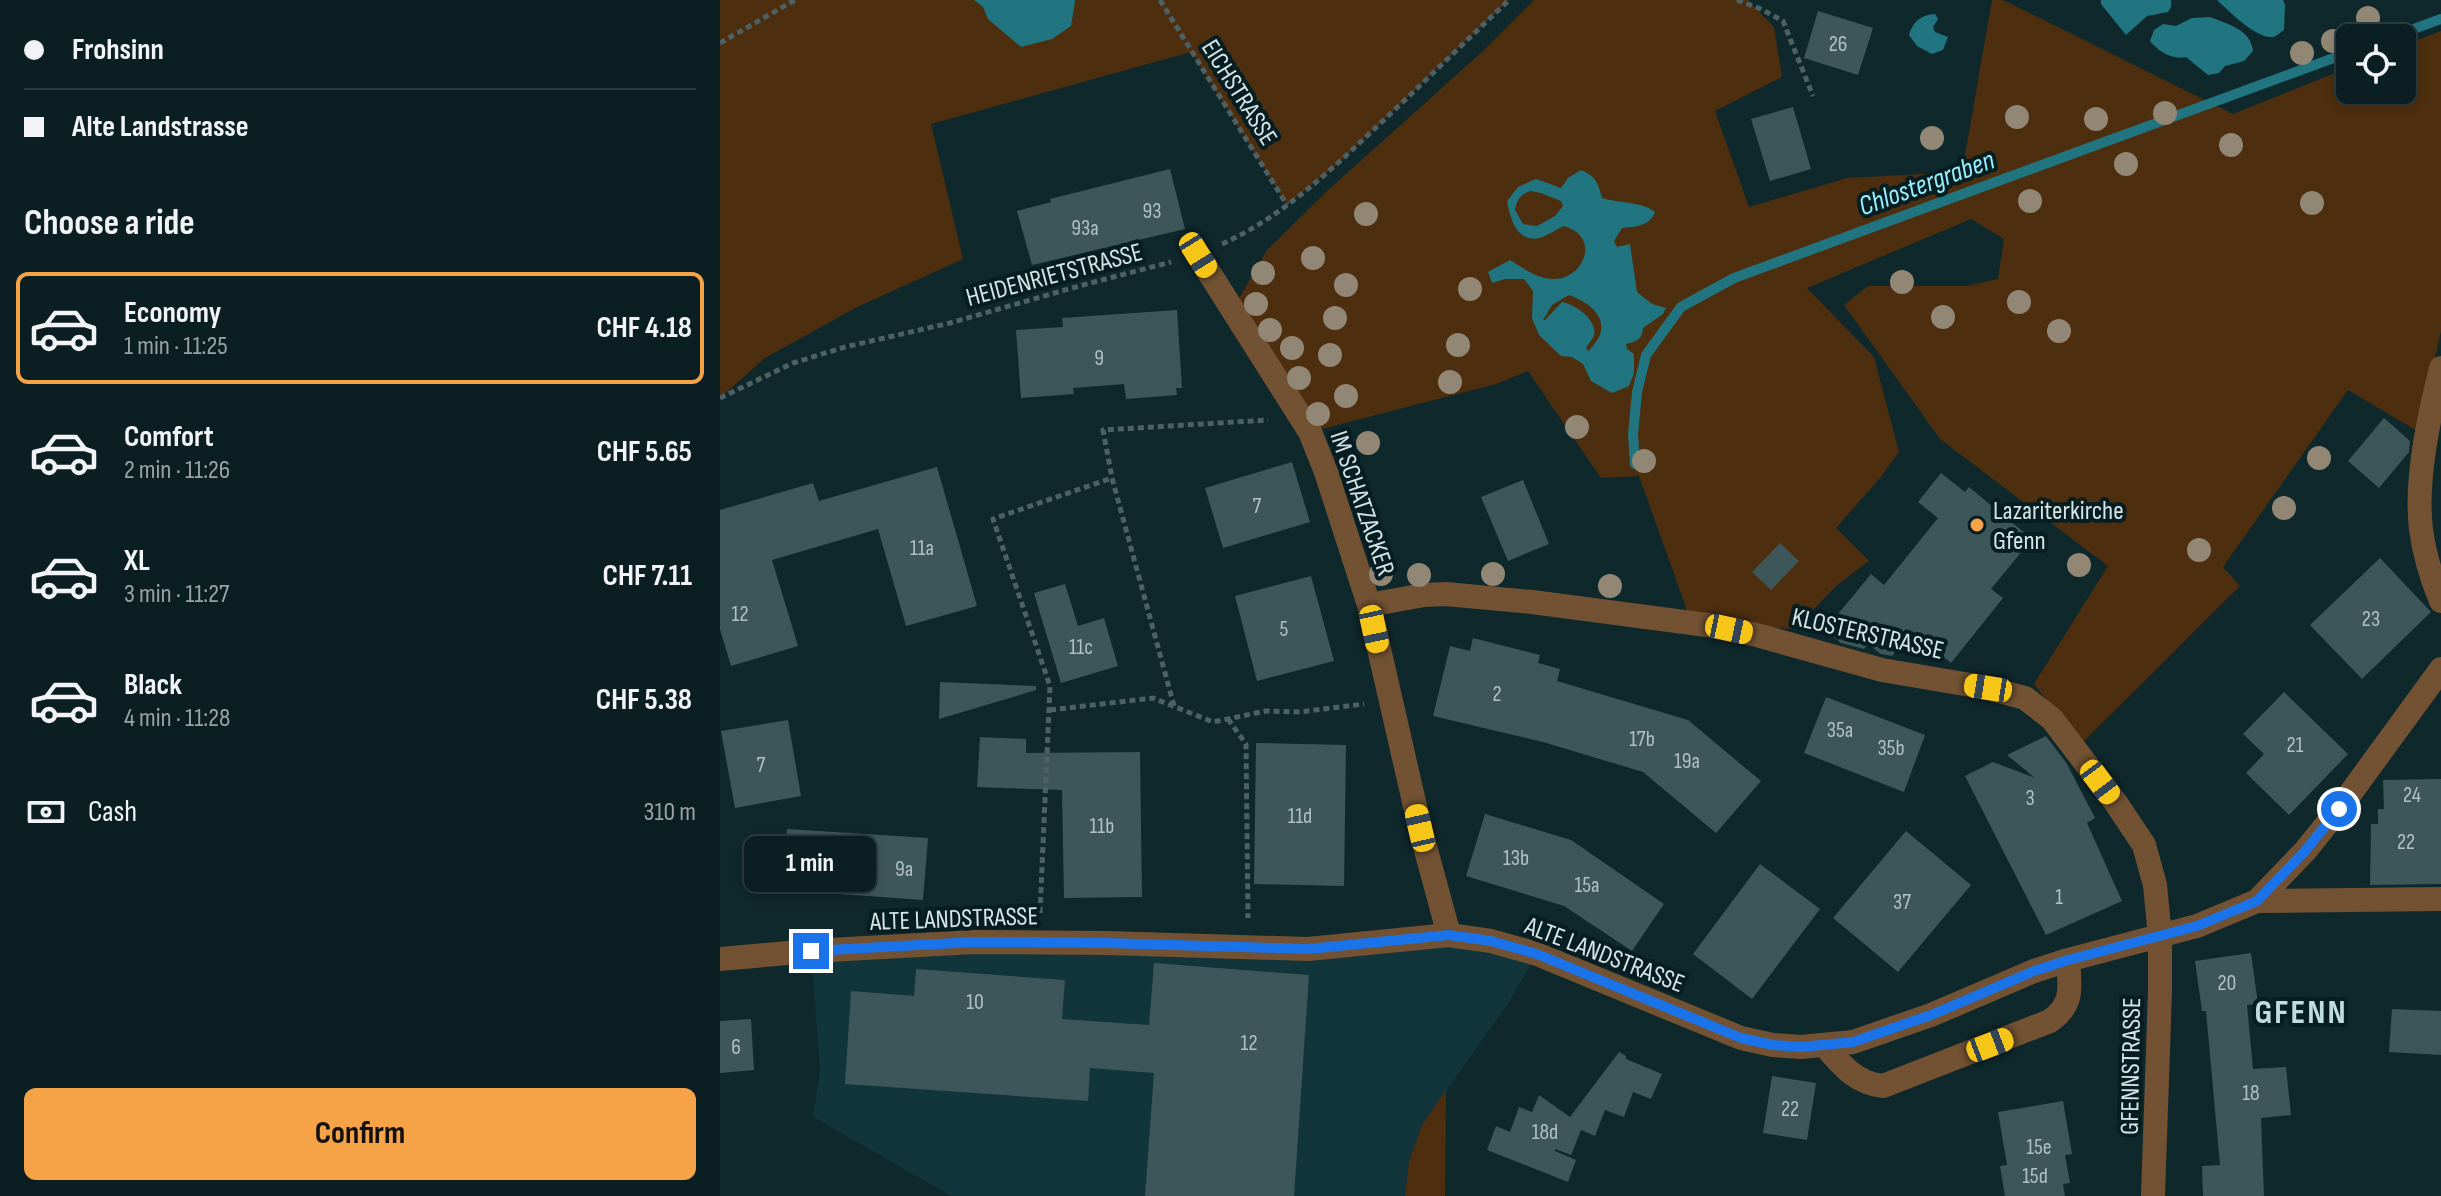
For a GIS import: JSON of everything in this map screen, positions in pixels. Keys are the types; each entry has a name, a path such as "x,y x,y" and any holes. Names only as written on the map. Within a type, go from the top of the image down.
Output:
{"street":[{"name":"IM SCHATZACKER","path":"1198,255 1310,432 1326,472 1369,605 1389,701 1449,935"},
{"path":"2441,368 2420,491 2421,529 2441,601"},
{"name":"KLOSTERSTRASSE","path":"1369,605 1446,594 1707,625 1753,634 1882,670 1988,688 2025,698 2052,719 2144,845 2155,885 2160,937"},
{"path":"2257,901 2305,851 2339,809 2441,669"},
{"name":"ALTE LANDSTRASSE","path":"720,959 974,942 1308,949 1449,935 1491,941 1537,954 1741,1038 1801,1047 1853,1042 1883,1033 2068,960 2197,926 2257,901 2441,899"},
{"name":"GFENNSTRASSE","path":"2153,1196 2158,1114 2160,937"},
{"path":"1825,1046 1845,1070 1871,1085 1883,1086 2050,1021 2066,1007 2069,996 2068,960"}],"path":[{"path":"720,43 795,0"},
{"name":"EICHSTRASSE","path":"1160,0 1287,205"},
{"name":"HEIDENRIETSTRASSE","path":"720,398 793,363 1198,255 1242,235 1287,205 1338,164 1509,0"},
{"path":"1737,0 1783,21 1813,96"},
{"path":"1174,706 1112,478 1103,430 1271,419 1297,411"},
{"path":"1038,942 1050,686 993,519 1112,478"},
{"path":"1049,710 1153,698 1213,722 1266,711 1300,712 1389,701"},
{"path":"1228,719 1246,744 1248,947"}],"shaded area":[{"path":"720,0 1509,0 1338,164 1287,205 1191,52 931,124 963,259 857,307 765,358 720,398"},
{"path":"1534,0 1748,0 1774,27 1782,77 1715,111 1749,207 1847,178 1962,172 1992,0 2003,0 2233,114 2336,73 2336,104 2416,104 2416,41 2441,31 2441,331 2419,432 2348,390 2223,567 2240,586 2081,744 2034,684 2108,566 1940,439 1844,305 1868,286 1967,286 1998,279 2004,239 1971,219 1807,288 1874,357 1899,452 1836,528 1869,561 1836,586 1799,625 1791,629 1688,613 1639,476 1601,478 1528,371 1496,384 1318,430 1238,300 1267,250 1327,191 1483,51"},
{"path":"1449,935 1537,954 1507,1005 1422,1125 1409,1161 1405,1196 951,1196 813,1117 820,1069 811,951"},
{"path":"1446,1090 1445,1196 1405,1196 1409,1161 1422,1125"}],"water":[{"path":"974,0 1075,1 1071,26 1052,39 1021,47 988,19 983,7"},
{"path":"2101,0 2171,0 2171,7 2168,12 2147,16 2126,35"},
{"path":"2217,0 2283,0 2284,30 2273,37 2259,34"},
{"path":"1935,14 1938,19 1933,27 1935,32 1948,37 1943,50 1932,54 1917,46 1909,35 1918,20"},
{"path":"2210,17 2237,28 2248,37 2253,51 2244,61 2208,75 2186,57 2166,54 2150,41 2154,30 2163,24 2176,26 2192,18"},
{"path":"1581,170 1596,181 1602,198 1638,204 1655,212 1646,223 1622,228 1614,241 1617,247 1630,244 1637,292 1652,304 1666,308 1663,314 1643,328 1638,339 1626,344 1634,354 1634,373 1629,386 1612,393 1591,381 1583,364 1572,357 1561,356 1539,335 1532,318 1533,291 1524,279 1492,283 1488,272 1510,260 1545,278 1558,279 1577,269 1585,250 1583,240 1576,232 1564,226 1539,238 1525,237 1516,228 1507,201 1518,187 1536,179 1561,188 1568,178","holes":["1530,191 1561,201 1563,206 1555,216 1537,226 1523,224 1515,210 1520,198","1569,295 1588,304 1599,317 1600,333 1588,351 1586,348 1594,336 1593,324 1579,309 1562,302 1543,320 1552,305"]}],"building":[{"path":"1818,11 1873,28 1858,75 1804,58"},
{"path":"1793,107 1811,169 1770,181 1751,119"},
{"path":"1170,169 1185,229 1032,265 1017,211 1051,202 1050,199"},
{"path":"1177,310 1182,388 1176,388 1177,395 1126,399 1124,384 1073,388 1074,394 1021,398 1016,330 1063,327 1062,318"},
{"path":"2384,418 2410,441 2409,452 2379,488 2348,461"},
{"path":"1292,462 1310,522 1223,548 1205,488"},
{"path":"937,467 977,606 906,626 878,529 772,560 798,646 731,666 720,629 720,510 813,483 819,501"},
{"path":"1941,473 1965,492 1969,487 2032,539 1991,589 2003,598 1951,663 1912,631 1892,656 1881,654 1868,644 1864,649 1841,643 1825,630 1871,574 1884,585 1938,518 1918,502"},
{"path":"1523,480 1549,544 1508,561 1481,497"},
{"path":"1780,543 1799,561 1771,590 1752,572"},
{"path":"2380,558 2431,612 2362,679 2310,625"},
{"path":"1311,576 1334,661 1257,681 1235,596"},
{"path":"1065,584 1078,626 1104,618 1118,666 1061,683 1034,593"},
{"path":"1473,638 1540,655 1538,663 1560,669 1557,681 1688,720 1761,781 1716,833 1643,772 1543,742 1433,716 1450,646 1470,651"},
{"path":"940,682 1036,686 1036,690 939,719"},
{"path":"2284,692 2348,754 2289,815 2246,773 2264,754 2243,734"},
{"path":"1826,697 1925,735 1904,792 1804,753"},
{"path":"788,720 801,796 735,808 721,731"},
{"path":"2046,736 2067,764 2095,818 2087,823 2122,901 2046,935 1965,776 1993,762 2035,778 2007,755"},
{"path":"980,737 1026,739 1026,753 1140,752 1142,897 1064,898 1062,790 977,787"},
{"path":"1256,743 1346,745 1344,886 1254,884"},
{"path":"2441,779 2441,884 2370,885 2371,824 2378,824 2378,809 2384,809 2383,780"},
{"path":"1485,814 1571,840 1664,904 1632,951 1564,906 1466,876"},
{"path":"787,829 928,838 923,900 783,890"},
{"path":"1906,831 1971,885 1898,972 1833,918"},
{"path":"1760,864 1820,909 1752,999 1693,954"},
{"path":"2251,953 2258,1004 2247,1005 2253,1069 2286,1067 2291,1115 2261,1118 2264,1196 2203,1196 2202,1166 2220,1165 2206,1011 2202,1011 2195,961"},
{"path":"1154,963 1309,975 1294,1196 1145,1196 1154,1073 1090,1068 1088,1101 845,1084 851,991 914,996 916,969 1065,980 1062,1019 1149,1025"},
{"path":"2392,1009 2441,1011 2441,1055 2389,1052"},
{"path":"751,1019 754,1070 720,1073 720,1021"},
{"path":"1619,1052 1626,1059 1662,1074 1651,1099 1633,1092 1624,1117 1605,1110 1595,1136 1581,1130 1571,1155 1555,1149 1576,1160 1568,1182 1487,1150 1496,1126 1510,1132 1519,1107 1532,1112 1539,1095 1570,1117"},
{"path":"1772,1076 1816,1083 1807,1140 1763,1133"},
{"path":"2063,1101 2072,1154 2065,1155 2070,1183 2063,1184 2065,1196 2005,1196 2000,1166 2007,1165 1998,1112"}],"waterway":[{"name":"Chlostergraben","path":"2416,28 2441,19"},
{"name":"Chlostergraben","path":"1635,464 1633,434 1637,392 1646,355 1681,307 1734,278 2336,57"}],"place":[{"name":"Lazariterkirche Gfenn","path":"1977,525"}],"district":[{"name":"GFENN","path":"2301,1011"}],"route":[{"path":"811,951 974,942 1308,949 1449,935 1491,941 1537,954 1741,1038 1773,1045 1825,1046 1883,1033 2034,971 2197,926 2257,901 2305,851 2339,809"}]}
